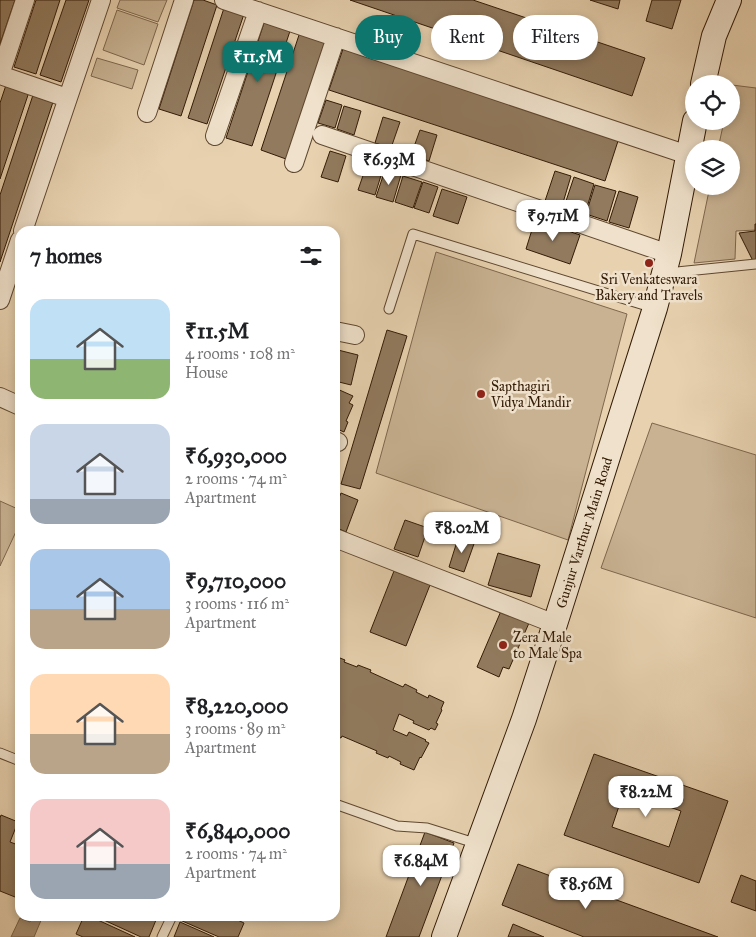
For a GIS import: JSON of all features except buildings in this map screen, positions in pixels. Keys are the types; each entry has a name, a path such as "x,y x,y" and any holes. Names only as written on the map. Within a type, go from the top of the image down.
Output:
{"main road":[{"path":"705,75 714,36 717,0"},
{"path":"714,36 729,0"},
{"name":"Gunjur Varthur Main Road","path":"444,937 524,719 655,308 685,170"}],"street":[{"path":"25,0 0,75 67,98"},
{"path":"25,226 101,0"},
{"path":"148,113 184,0"},
{"path":"224,0 685,154"},
{"path":"215,136 258,11"},
{"path":"294,163 336,37"},
{"path":"322,135 666,264"},
{"path":"0,300 15,255"},
{"path":"340,332 355,335"},
{"path":"0,397 15,404"},
{"path":"340,540 555,624"}],"lane":[{"path":"389,309 413,234 655,308"},
{"path":"666,264 756,264"},
{"path":"0,753 15,759"},
{"path":"340,806 397,826 427,828 478,844"},
{"path":"162,937 170,921"}],"shaded area":[{"path":"120,0 167,0 158,22 117,8"},
{"path":"117,10 158,24 144,65 103,50"},
{"path":"97,58 138,70 132,89 91,76"},
{"path":"740,86 756,88 756,230 736,231 735,259 694,263 708,195 740,195 740,140 720,140 722,130 740,130"},
{"name":"Sapthagiri Vidya Mandir","path":"436,252 627,314 568,540 376,473"},
{"path":"652,423 756,455 756,618 601,568"},
{"path":"0,501 15,508 15,534 0,566"},
{"path":"19,921 41,921 34,937 11,937"}],"place":[{"name":"Sri Venkateswara Bakery and Travels","path":"649,263"},
{"name":"Sapthagiri Vidya Mandir","path":"481,394"},
{"name":"Zera Male to Male Spa","path":"503,645"}]}
